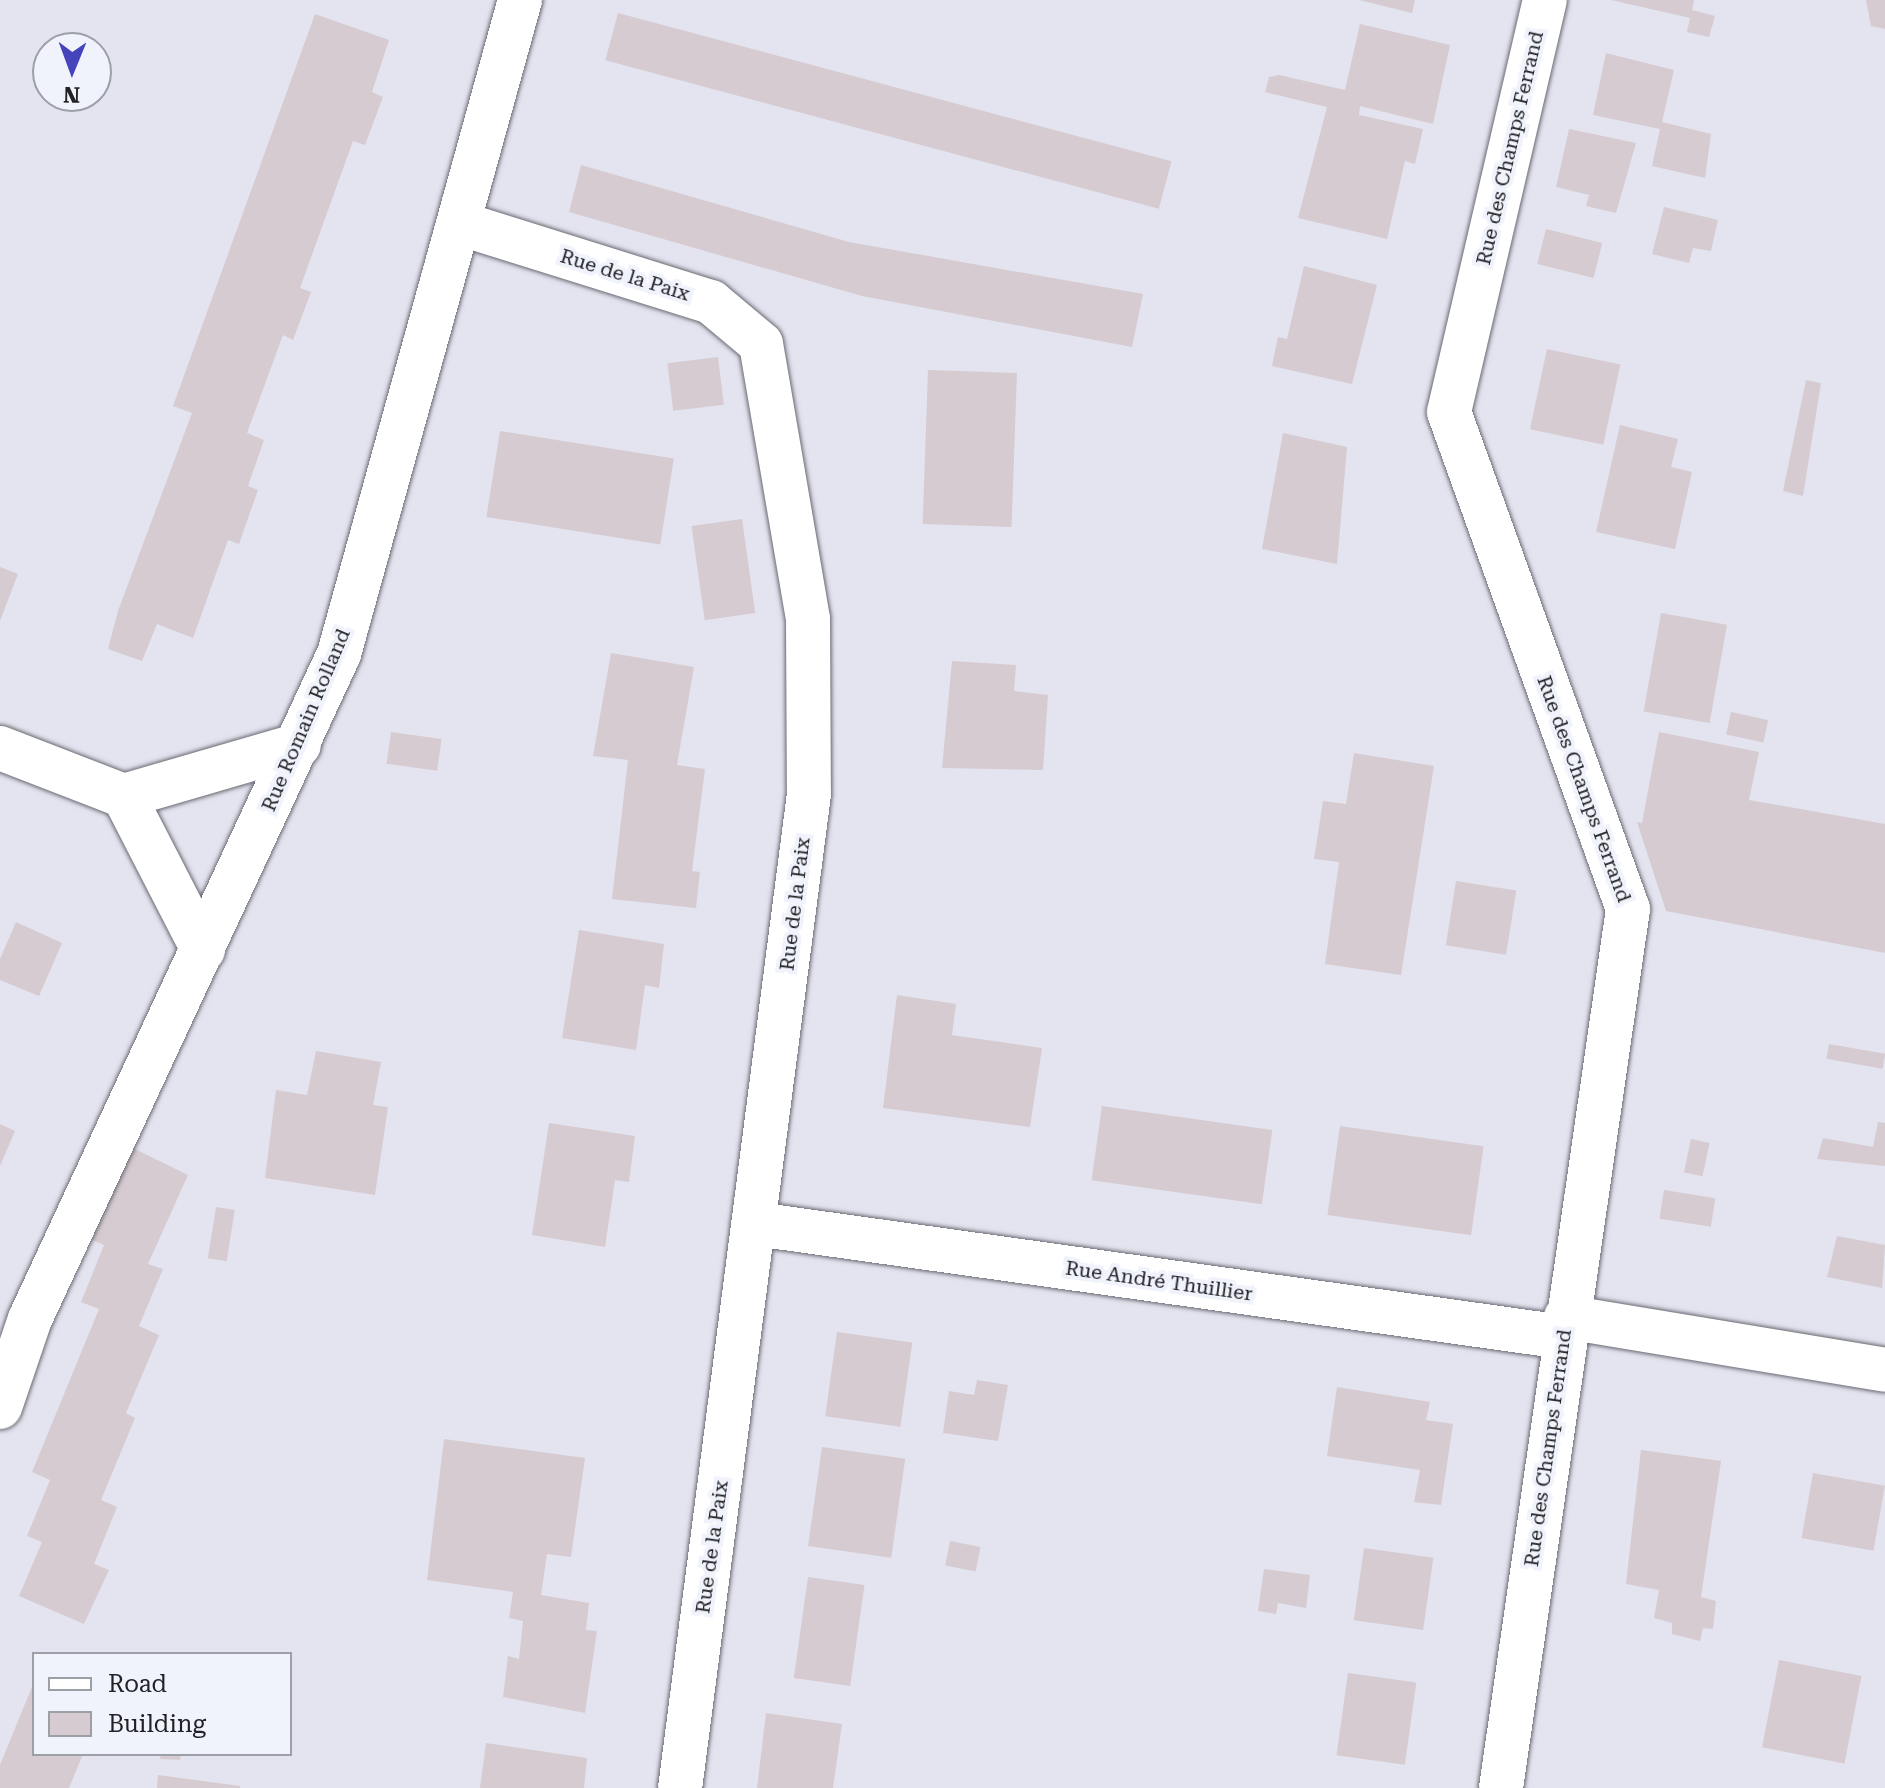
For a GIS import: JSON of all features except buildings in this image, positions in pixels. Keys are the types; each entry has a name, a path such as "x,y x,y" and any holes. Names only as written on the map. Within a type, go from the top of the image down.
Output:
{"street":[{"name":"Rue Romain Rolland","path":"0,1407 30,1319 339,654 462,224 520,0"},
{"name":"Rue des Champs Ferrand","path":"1501,1788 1565,1327 1628,909 1449,412 1545,0"},
{"name":"Rue de la Paix","path":"462,224 711,302 761,344 808,619 809,794 756,1224 680,1788"},
{"path":"0,748 124,796 299,745"},
{"path":"124,796 203,950"},
{"name":"Rue André Thuillier","path":"756,1224 1885,1370"}]}
